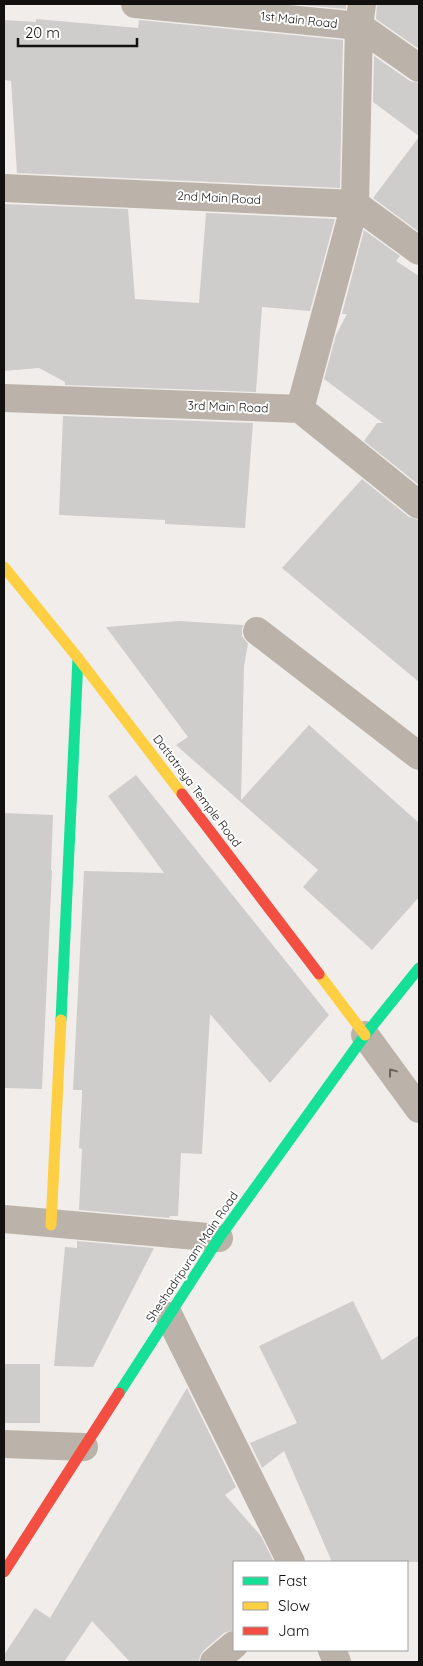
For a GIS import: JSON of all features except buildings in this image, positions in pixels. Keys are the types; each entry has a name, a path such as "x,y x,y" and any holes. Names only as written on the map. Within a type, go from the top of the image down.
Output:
{"street":[{"name":"1st Main Road","path":"136,4 361,15 419,68"},
{"path":"361,15 355,204 300,409 419,505"},
{"name":"2nd Main Road","path":"4,188 355,204"},
{"path":"355,204 419,251"},
{"name":"3rd Main Road","path":"4,398 300,409"},
{"name":"Dattatreya Temple Road","path":"4,566 78,658 365,1036"},
{"path":"257,631 419,756"},
{"path":"51,1225 78,658"},
{"name":"Sheshadripuram Main Road","path":"4,1572 219,1238 365,1036 419,968"},
{"path":"365,1036 419,1109"},
{"path":"4,1220 219,1238"},
{"path":"169,1316 291,1561"},
{"path":"4,1444 84,1447"},
{"path":"214,1662 233,1645"}],"traffic: fast":[{"path":"61,1020 78,658"},
{"path":"119,1393 219,1238 365,1035 419,968"}],"traffic: slow":[{"path":"4,567 78,658 182,794"},
{"path":"319,974 365,1035"},
{"path":"51,1225 61,1020"}],"traffic: jam":[{"path":"182,794 319,974"},
{"path":"4,1572 119,1393"}]}
